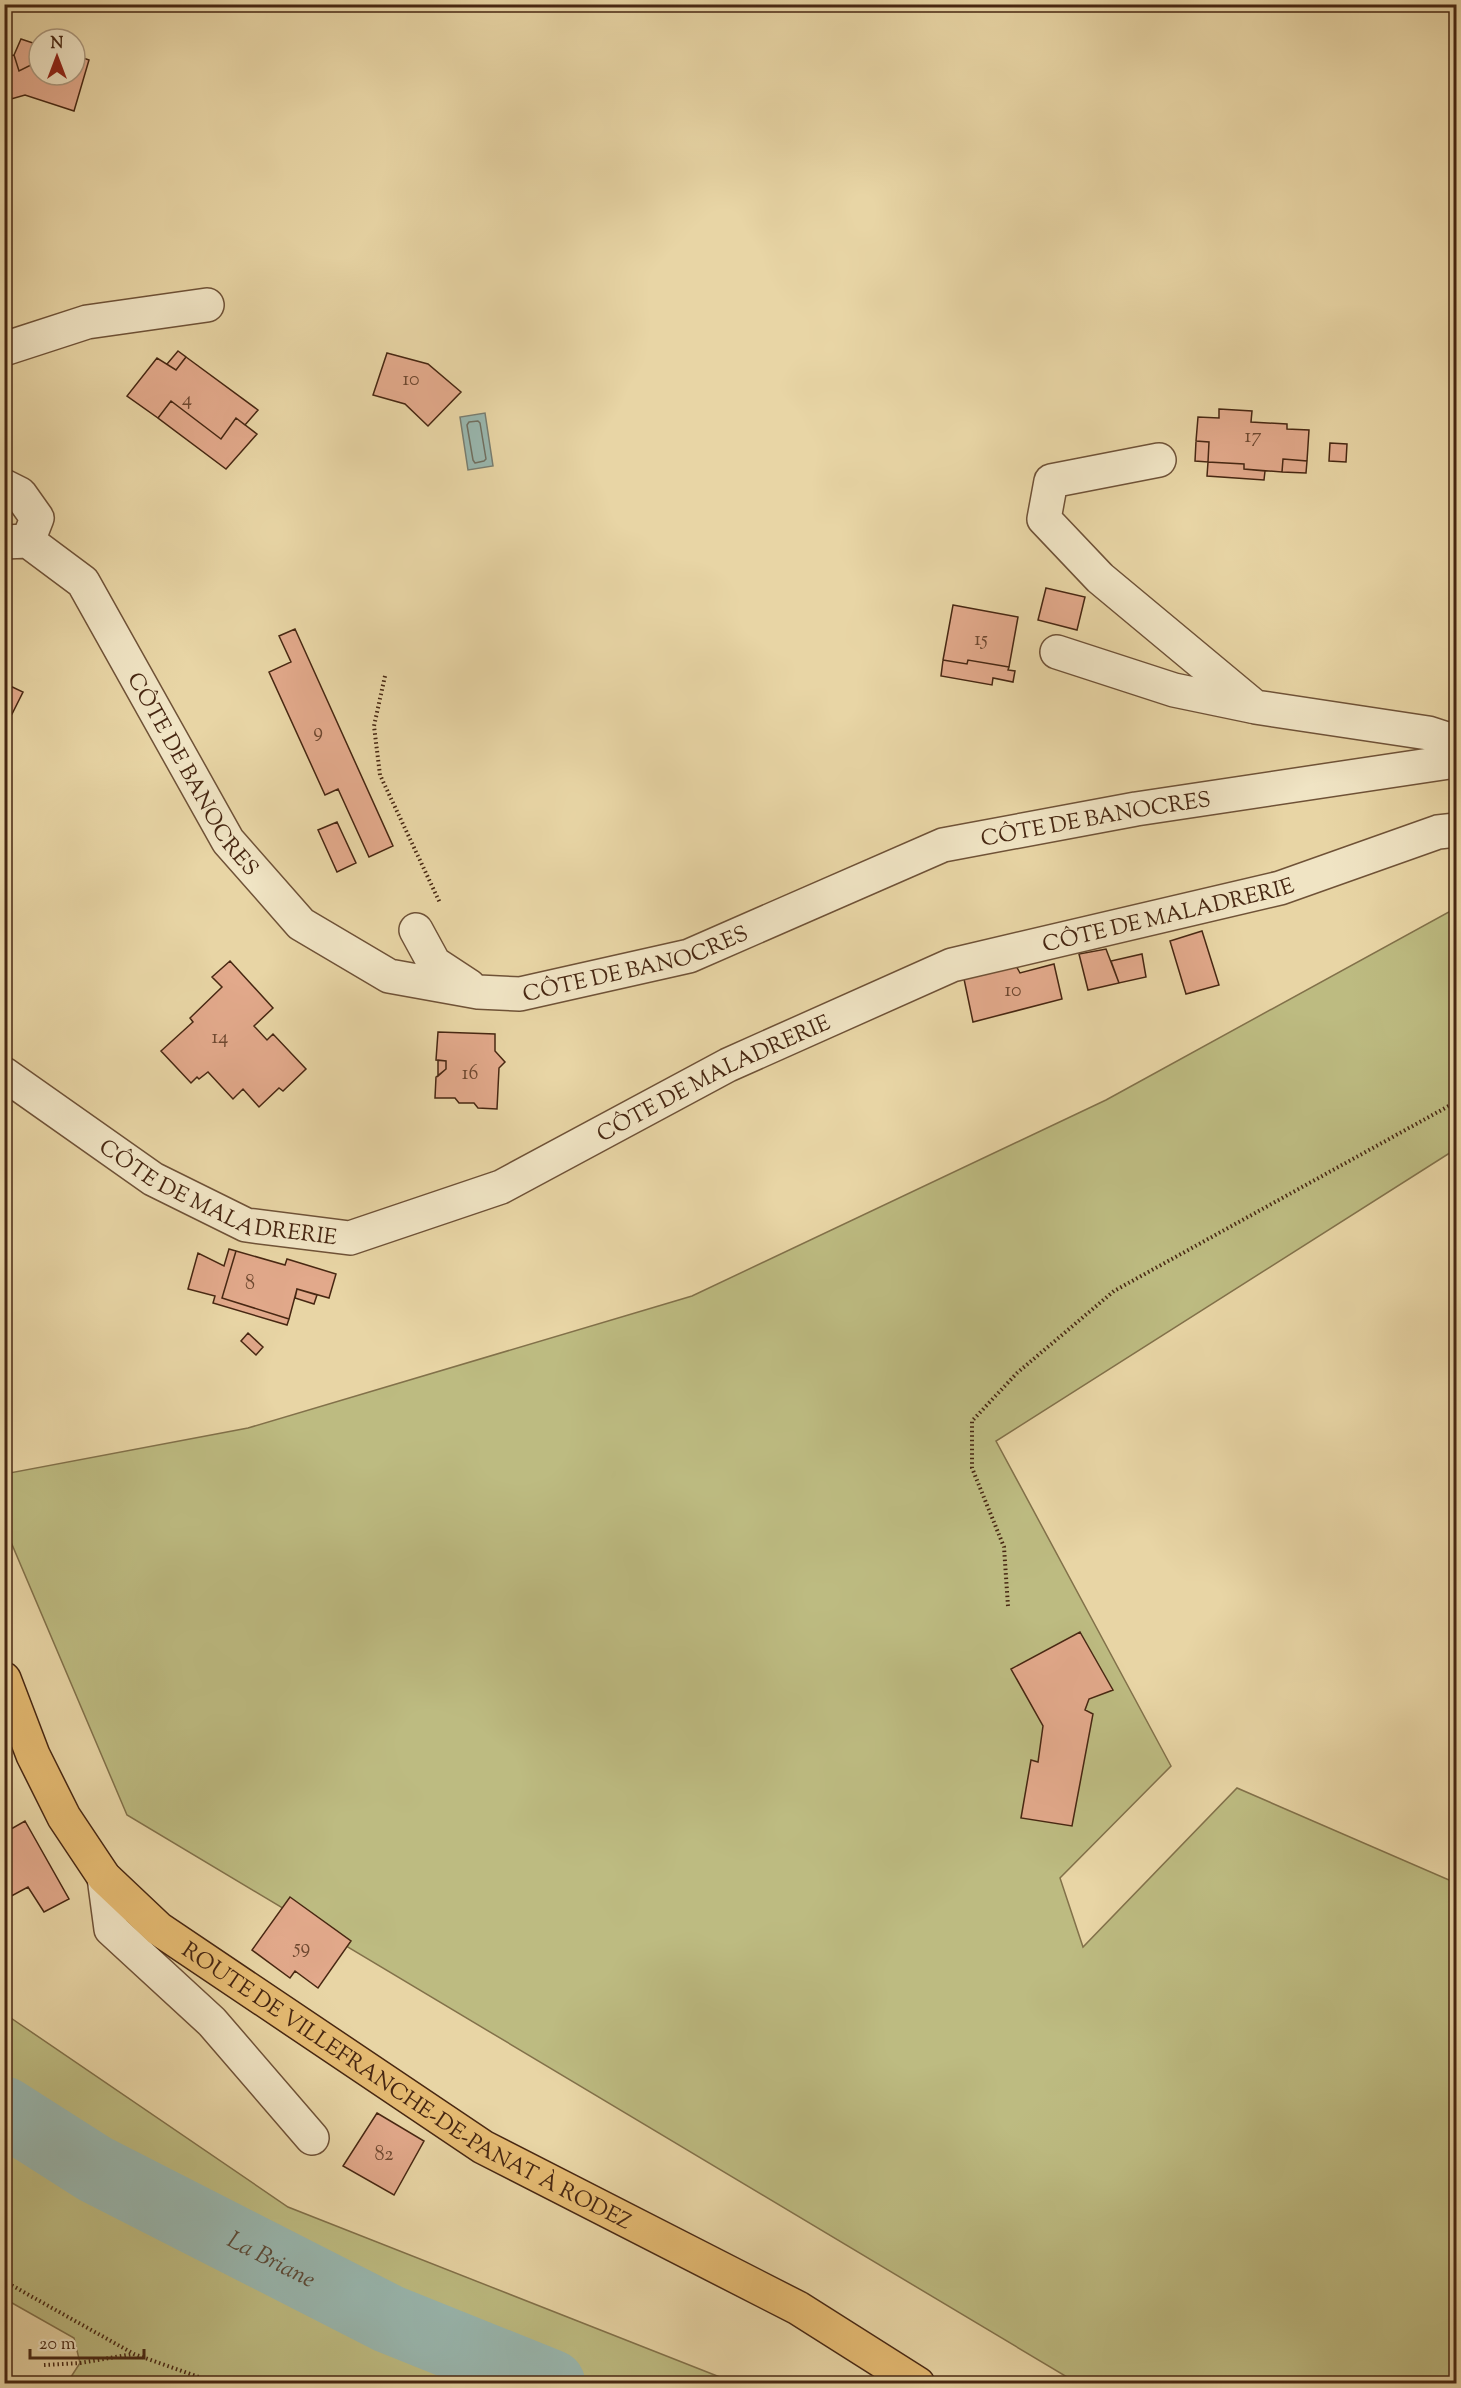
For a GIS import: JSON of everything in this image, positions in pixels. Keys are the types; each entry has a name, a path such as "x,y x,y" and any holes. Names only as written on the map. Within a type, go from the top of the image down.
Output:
{"main road":[{"name":"ROUTE DE VILLEFRANCHE-DE-PANAT À RODEZ","path":"4,1679 33,1755 64,1817 104,1877 159,1929 483,2147 798,2308 918,2384"}],"street":[{"path":"4,349 87,322 207,305"},
{"path":"1159,460 1051,481 1044,519 1100,578 1255,707"},
{"path":"4,486 20,494 37,518 16,542"},
{"name":"CÔTE DE BANOCRES","path":"16,542 83,582 228,841 301,924 389,976 478,992 520,994 690,956 943,845 1136,809 1456,761"},
{"path":"1057,652 1174,690 1255,707 1428,733 1456,742"},
{"name":"CÔTE DE MALADRERIE","path":"4,1074 153,1179 246,1225 350,1238 501,1187 728,1065 952,965 1280,888 1438,832 1456,830"},
{"path":"416,930 434,963 478,992"},
{"path":"104,1877 111,1929 213,2022 312,2138"}],"path":[{"path":"385,676 374,726 380,775 425,867 441,906"},
{"path":"1008,1606 1004,1547 972,1468 972,1421 1017,1373 1114,1291 1456,1102"},
{"path":"4,2281 134,2354 219,2384"},
{"path":"44,2365 80,2363 134,2354"}],"shaded area":[{"path":"1456,908 1456,1149 996,1441 1171,1766 1060,1878 1083,1947 1237,1788 1456,1883 1456,2383 1077,2383 127,1815 5,1528 4,1474 248,1428 692,1296 1106,1100"},
{"path":"5,2014 288,2207 735,2383 67,2383 80,2363 74,2338 5,2299"}],"water":[{"path":"485,413 493,466 468,470 460,417"}],"building":[{"path":"21,39 27,41 27,67 19,71 14,55"},
{"path":"14,55 19,71 27,67 27,87 81,87 74,111 25,95 4,101 4,57"},
{"path":"178,351 186,357 176,370 167,364"},
{"path":"387,353 428,364 461,392 428,426 405,404 373,395"},
{"path":"186,357 258,410 245,425 236,418 221,439 171,401 158,418 127,396 157,358 176,370"},
{"path":"171,401 221,439 236,418 257,434 226,469 158,418"},
{"path":"1219,409 1252,411 1251,422 1287,424 1287,429 1309,430 1307,461 1283,459 1282,472 1244,469 1244,464 1208,462 1209,442 1196,441 1198,417 1219,418"},
{"path":"1196,441 1209,442 1208,462 1195,461"},
{"path":"1330,443 1347,444 1346,462 1329,461"},
{"path":"1283,459 1307,461 1306,473 1282,472"},
{"path":"1208,462 1244,464 1244,469 1265,471 1264,480 1207,476"},
{"path":"1046,588 1085,597 1077,630 1038,620"},
{"path":"953,605 1018,617 1009,667 968,660 967,664 943,660"},
{"path":"295,629 393,846 369,857 338,789 325,795 269,672 291,662 279,636"},
{"path":"943,660 967,664 968,660 1009,667 1008,670 1015,671 1013,682 993,678 992,685 941,676"},
{"path":"4,683 23,692 12,714 4,721"},
{"path":"337,822 356,863 337,872 318,830"},
{"path":"1202,931 1219,985 1186,994 1170,941"},
{"path":"1106,949 1119,983 1088,990 1079,954"},
{"path":"1142,954 1146,977 1119,983 1111,961"},
{"path":"230,961 273,1008 254,1026 267,1040 273,1034 306,1069 283,1091 279,1088 259,1107 243,1089 233,1099 208,1072 191,1083 161,1051 193,1022 190,1018 222,987 212,977"},
{"path":"1015,964 1020,973 1054,964 1062,999 973,1022 964,979"},
{"path":"438,1032 495,1034 495,1051 505,1062 499,1068 497,1109 478,1108 474,1103 459,1103 455,1098 435,1098 436,1077 446,1069 446,1061 436,1060"},
{"path":"438,1060 446,1061 446,1069 438,1076"},
{"path":"229,1249 236,1251 222,1298 289,1319 287,1325 213,1303 215,1296 188,1289 198,1253 224,1266"},
{"path":"236,1251 285,1265 287,1259 336,1274 329,1298 297,1289 289,1319 222,1298"},
{"path":"297,1289 317,1295 314,1304 295,1298"},
{"path":"248,1333 263,1347 256,1355 241,1341"},
{"path":"1080,1632 1113,1690 1089,1699 1085,1710 1093,1714 1072,1826 1021,1818 1031,1760 1038,1762 1043,1726 1011,1669"},
{"path":"25,1821 69,1899 44,1912 28,1887 4,1900 4,1833"},
{"path":"290,1897 351,1941 318,1988 295,1971 290,1978 252,1950"},
{"path":"377,2113 424,2141 394,2195 343,2166"}],"waterway":[{"name":"La Briane","path":"4,2111 95,2169 389,2319 551,2384"}]}
